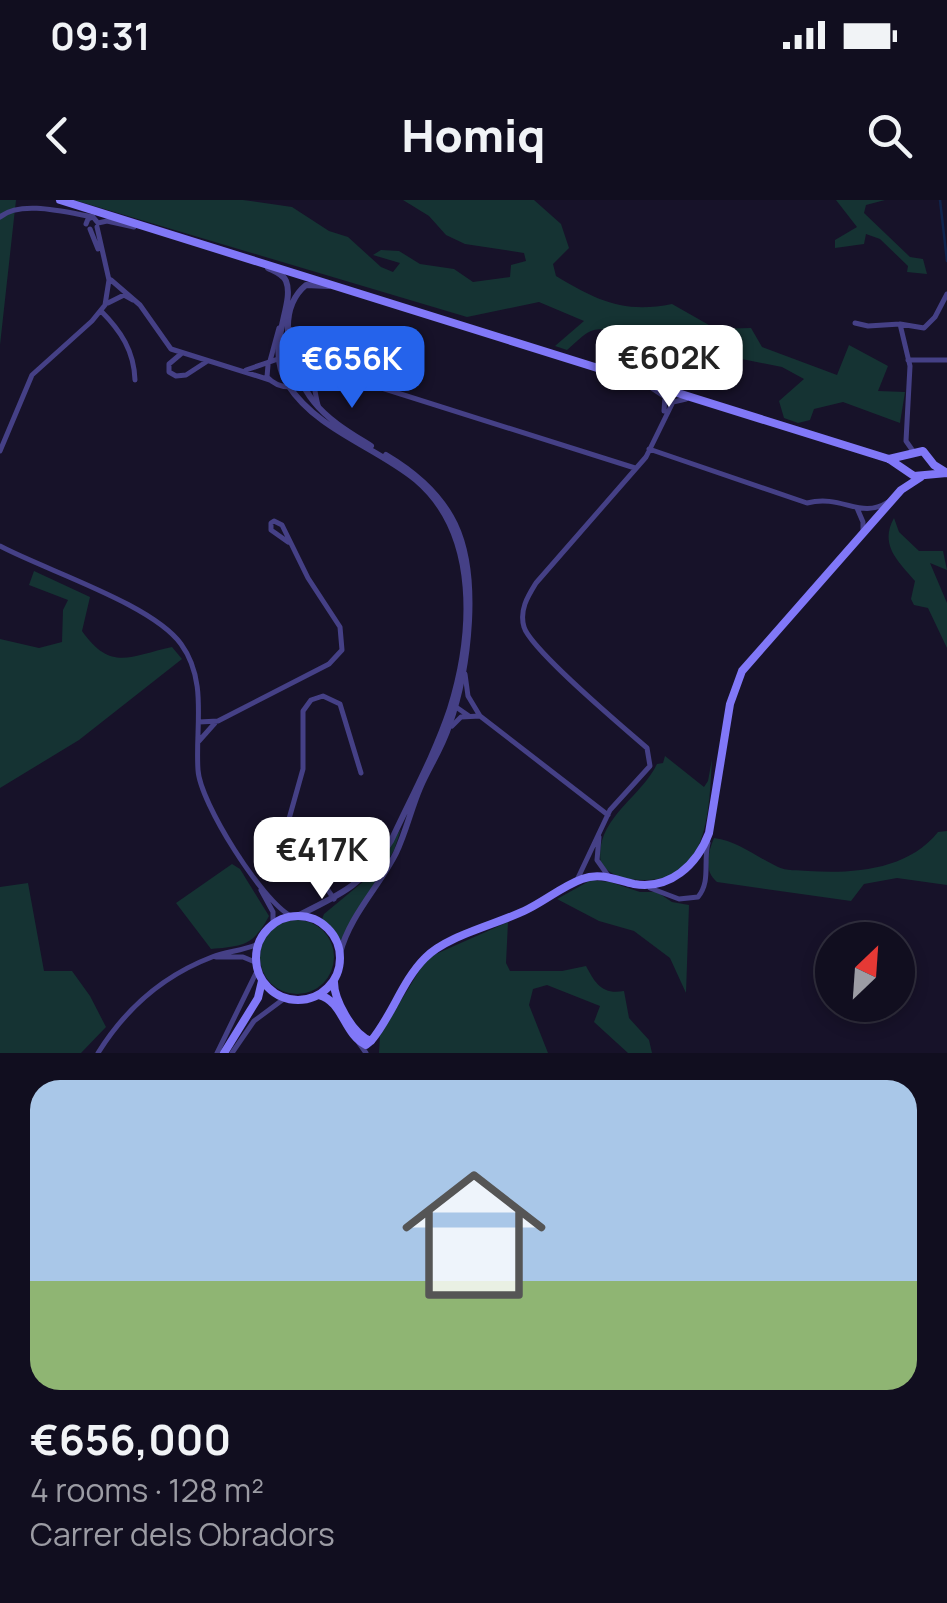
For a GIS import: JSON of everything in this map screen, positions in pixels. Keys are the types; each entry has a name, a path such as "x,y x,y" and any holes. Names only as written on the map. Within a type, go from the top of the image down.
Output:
{"main road":[{"path":"60,200 889,459 924,476 947,473 923,451 889,459"},
{"path":"898,494 910,454"},
{"path":"373,1046 415,970 429,954 592,876 637,884 661,883 683,872 698,856 709,833 719,761 737,680 863,533 898,494 924,476 932,462"},
{"path":"228,1053 260,992 258,944 273,923 294,916 311,917 328,928 340,952 334,979 336,996 373,1046"},
{"path":"258,971 275,994 304,1000 319,994 334,979"},
{"path":"249,1013 275,994"},
{"path":"319,994 332,1001 358,1040 373,1046"}],"street":[{"path":"0,217 11,204 25,202 78,215 93,224 109,278 103,308"},
{"path":"93,224 107,221 157,232"},
{"path":"256,262 285,279 290,299"},
{"path":"270,380 266,372 285,325 298,275"},
{"path":"109,278 140,305 165,342 170,372 186,375 198,364 214,362"},
{"path":"290,299 306,285 338,288"},
{"path":"109,289 125,292"},
{"path":"0,451 32,375 125,292"},
{"path":"855,323 928,326 947,294"},
{"path":"103,308 129,348 136,380"},
{"path":"900,324 908,360 906,441 910,454"},
{"path":"285,325 293,360 318,406 357,439 406,467 432,490 454,522 470,576 466,663 468,696 478,714"},
{"path":"285,325 307,364 318,406"},
{"path":"165,342 182,353 270,380 420,484 454,522 465,570 468,638"},
{"path":"170,364 182,353"},
{"path":"243,371 293,360 635,468"},
{"path":"908,360 947,360"},
{"path":"272,362 301,402"},
{"path":"279,386 304,384 312,377 338,376"},
{"path":"637,381 665,397 659,428"},
{"path":"575,882 608,815 650,766 647,748 531,642 522,615 526,600 536,583 650,449 677,400 713,404"},
{"path":"650,449 807,503 826,498 875,510 898,494"},
{"path":"391,463 406,467"},
{"path":"406,467 410,476"},
{"path":"258,883 281,910 294,916 348,892 380,860 455,707 465,617 465,570 454,530 432,490 420,484"},
{"path":"857,508 863,533"},
{"path":"198,742 218,721 329,664 342,650 340,627 288,542"},
{"path":"0,548 148,614 182,646 198,684 199,779 208,805 273,912 273,923"},
{"path":"443,741 466,663"},
{"path":"434,750 459,671"},
{"path":"334,898 292,839 288,826 303,769 304,711 311,700 330,697 340,704 360,773"},
{"path":"455,707 467,707 478,714 608,815"},
{"path":"455,707 469,716"},
{"path":"340,952 358,912 398,849 419,783 443,741 453,724 478,714"},
{"path":"198,722 218,721"},
{"path":"637,884 658,888 678,899 698,897 706,883 704,862 709,833"},
{"path":"592,876 600,834"},
{"path":"597,860 610,877"},
{"path":"586,863 592,876"},
{"path":"98,1053 124,1016 151,990 208,958 258,944"},
{"path":"208,958 242,956 258,971 216,1053"},
{"path":"228,1053 254,1020 285,998"},
{"path":"358,1040 366,1053"}],"green space":[{"path":"0,200 16,200 0,345"},
{"path":"74,200 243,200 292,207 329,231 348,237 381,267 393,272 400,263 373,255 381,250 399,251 420,264 454,269 473,282 510,277 511,265 526,261 524,253 465,244 446,235 429,216 403,200 534,200 561,224 569,248 553,264 556,276 611,303 639,307 672,304 716,329 751,328 762,347 837,375 849,345 888,366 878,391 905,392 900,423 843,402 814,409 810,420 798,423 784,418 779,401 804,379 782,367 732,357 716,364 664,349 652,336 640,334 618,366 597,359 616,336 609,331 590,331 567,350 555,346 584,321 539,302 467,317"},
{"path":"836,200 885,200 866,205 864,213 910,257 923,259 927,274 907,272 908,266 880,239 866,234 864,244 835,248 835,240 857,227"},
{"path":"894,518 899,532 919,551 943,551 947,570 930,563 947,603 947,648 928,608 914,605 911,599 915,581 890,545"},
{"path":"34,571 90,597 82,631 102,652 122,658 172,647 182,659 79,740 0,788 0,639 39,648 62,642 63,610 68,600 29,585"},
{"path":"665,756 704,787 712,759 702,838 682,868 666,877 620,877 601,864 604,835"},
{"path":"401,829 394,850 340,942 322,919 324,914 370,876"},
{"path":"947,831 947,885 897,878 864,884 851,901 717,882 708,867 714,838 781,868 843,872 896,862 926,845 938,832"},
{"path":"232,864 240,869 269,916 246,943 211,949 176,903"},
{"path":"591,880 640,892 657,892 672,902 689,905 686,993 670,958 634,931 599,921 557,899"},
{"path":"28,883 44,971 72,971 106,1027 81,1053 0,1053 0,887"},
{"path":"297,920 323,931 334,957 323,983 297,994 271,983 260,957 271,931"},
{"path":"508,922 506,963 510,971 562,971 586,966 600,986 624,991 629,1018 649,1040 652,1053 628,1053 594,1022 600,1006 547,985 533,989 529,1005 548,1053 379,1053 380,1035 427,958"}],"waterway":[{"path":"940,200 947,261"}]}
